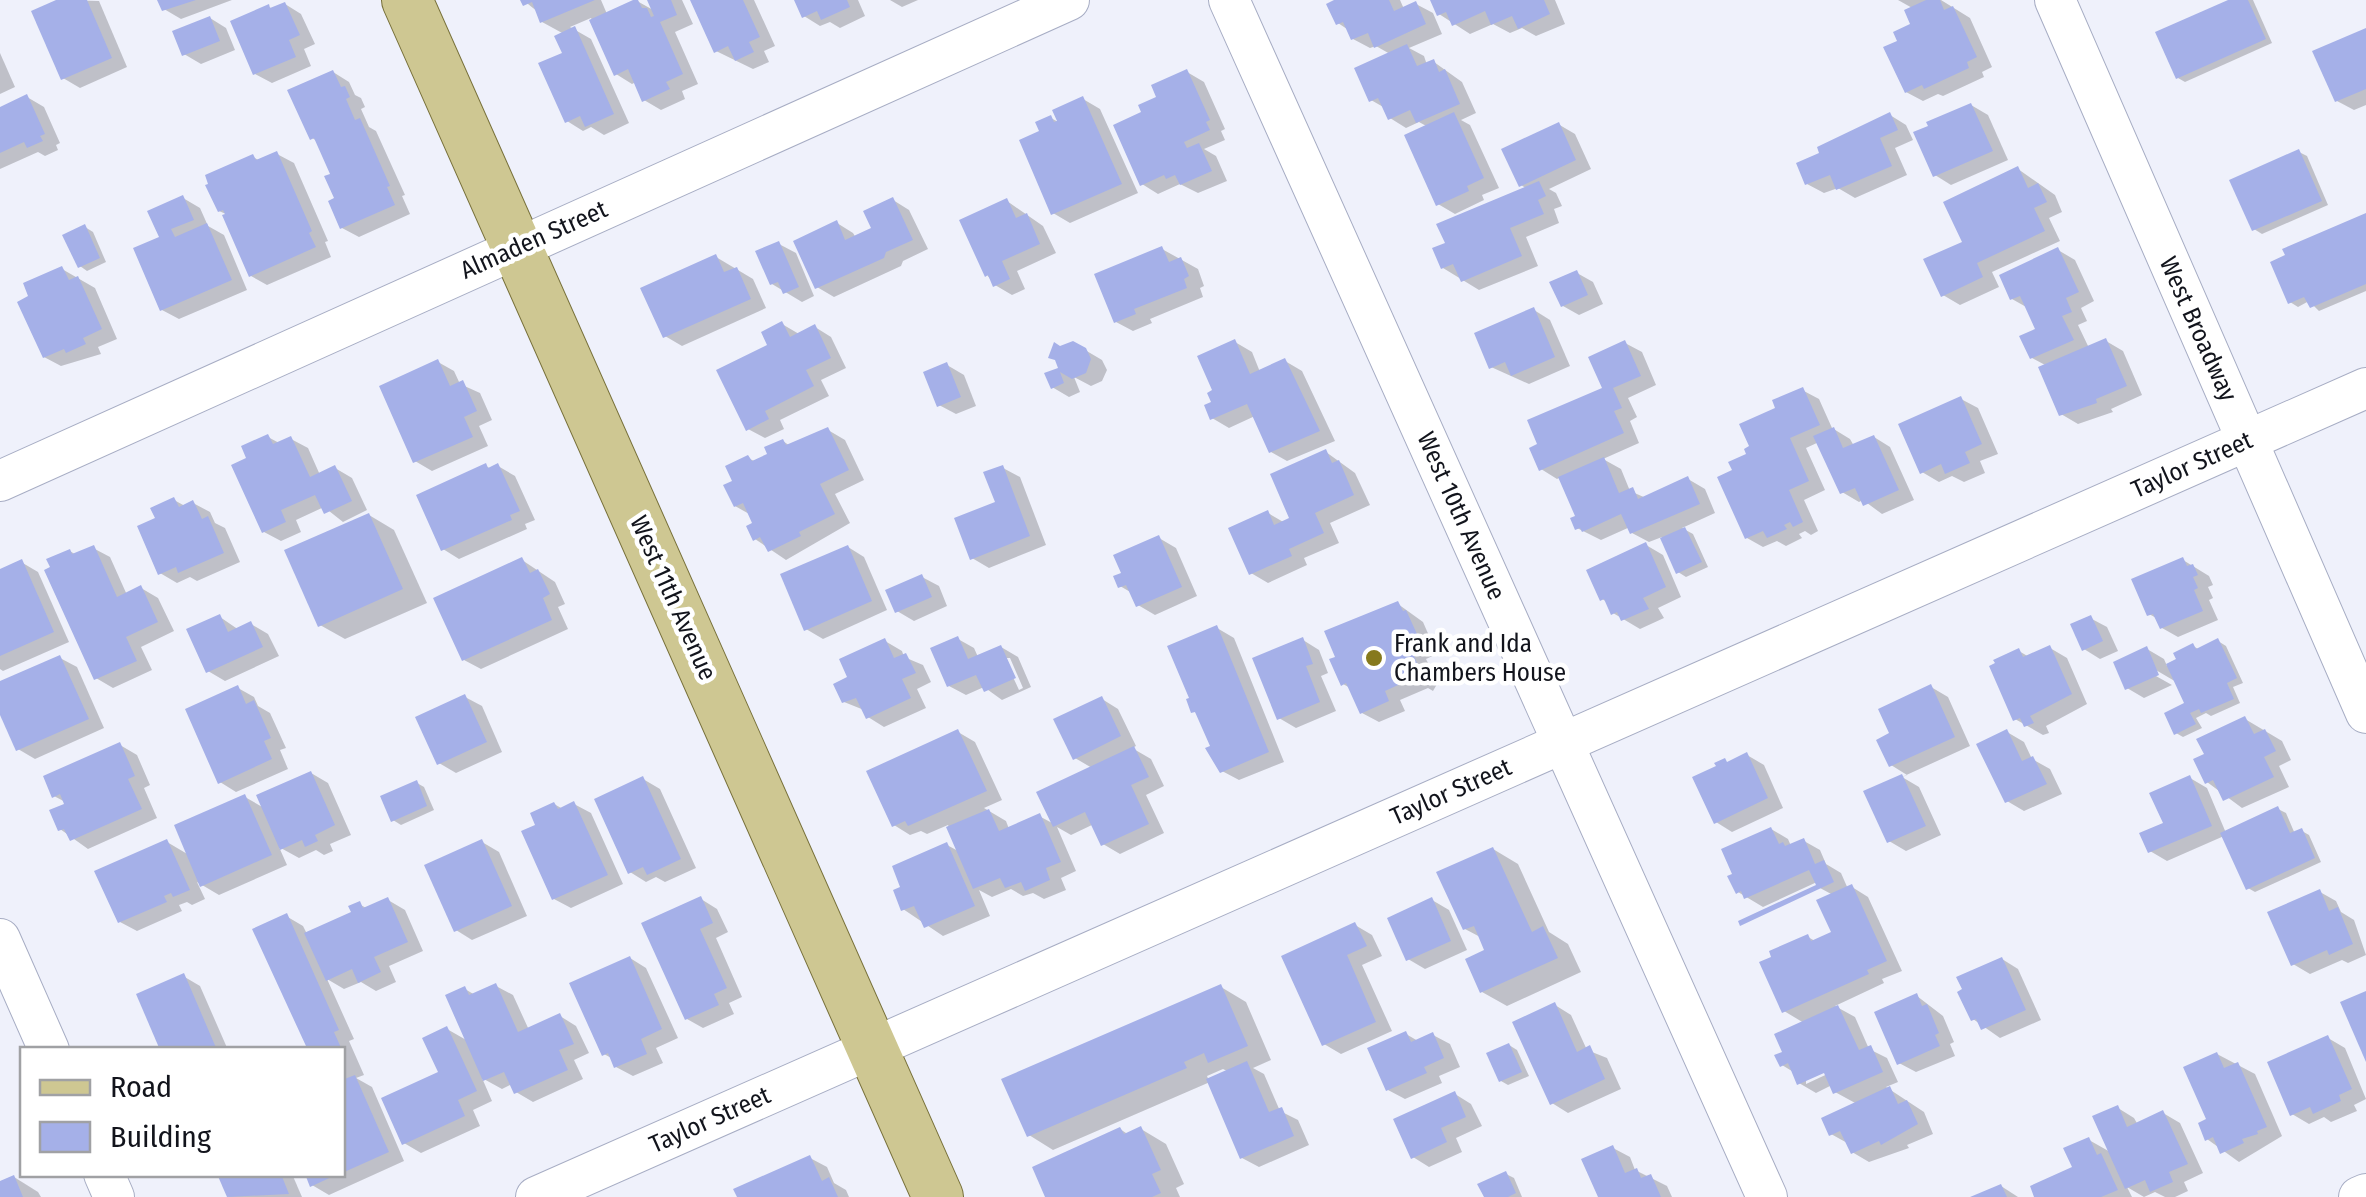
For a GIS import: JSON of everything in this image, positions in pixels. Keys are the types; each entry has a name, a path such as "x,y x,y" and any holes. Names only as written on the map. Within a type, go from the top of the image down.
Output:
{"main road":[{"name":"West 11th Avenue","path":"408,0 938,1197"}],"street":[{"name":"Almaden Street","path":"0,481 1069,0"},
{"name":"West 10th Avenue","path":"1229,0 1767,1197"},
{"name":"West Broadway","path":"2055,0 2366,713"},
{"name":"Taylor Street","path":"536,1197 2366,388"},
{"path":"0,939 48,1047"},
{"path":"2359,1197 2366,1194"}],"building":[{"path":"56,0 87,0 112,58 61,80 31,11"},
{"path":"157,0 196,0 162,11"},
{"path":"520,0 595,0 540,23 532,2 523,6"},
{"path":"633,0 647,8 651,17 654,16 647,0 671,0 677,15 660,22 683,74 666,82 670,89 642,102 628,69 614,76 589,20"},
{"path":"690,0 743,0 760,37 749,42 754,52 735,61 728,46 714,53"},
{"path":"794,0 847,0 850,7 821,20 817,11 802,18"},
{"path":"1334,0 1389,0 1394,11 1416,1 1426,24 1374,48 1368,33 1351,40 1343,22 1336,25 1326,4"},
{"path":"1430,0 1544,0 1550,14 1518,29 1512,16 1491,25 1485,11 1452,26 1446,12 1437,16"},
{"path":"1926,0 1940,0 1944,10 1953,6 1977,57 1967,62 1969,68 1924,89 1922,85 1905,93 1883,47 1897,41 1893,32 1910,24 1904,10"},
{"path":"2228,0 2248,0 2266,39 2176,79 2155,32"},
{"path":"285,2 300,35 289,40 296,57 253,75 230,21 269,4 270,8"},
{"path":"210,16 220,41 182,56 172,31"},
{"path":"575,26 614,114 585,127 580,116 565,123 538,63 562,53 554,36"},
{"path":"2366,28 2366,89 2335,102 2312,51"},
{"path":"1407,44 1417,66 1434,59 1439,72 1445,69 1460,104 1416,123 1410,110 1388,120 1378,98 1369,102 1354,68"},
{"path":"1187,69 1210,120 1206,122 1210,130 1184,142 1187,148 1199,143 1212,171 1180,185 1175,175 1166,179 1164,175 1140,186 1113,125 1141,112 1138,105 1156,97 1151,85"},
{"path":"333,70 350,97 346,99 355,120 360,118 395,205 340,229 328,201 334,198 324,176 330,174 287,90"},
{"path":"27,94 45,134 40,136 43,141 27,148 24,142 0,153 0,107"},
{"path":"1083,96 1122,184 1051,215 1019,140 1039,131 1035,122 1051,115 1057,121 1052,110"},
{"path":"1971,103 1993,151 1933,177 1913,132 1928,126 1926,122"},
{"path":"1454,112 1484,178 1467,186 1469,191 1436,206 1404,135"},
{"path":"1890,112 1898,130 1880,138 1892,166 1836,190 1830,175 1805,185 1796,163 1819,153 1817,147"},
{"path":"1559,122 1576,160 1519,187 1501,149"},
{"path":"2299,149 2322,201 2252,231 2229,180"},
{"path":"277,151 316,247 249,277 222,215 225,214 223,210 218,212 205,185 205,175 253,154 256,160"},
{"path":"2018,166 2028,188 2038,183 2047,202 2034,208 2045,231 1977,263 1983,277 1941,297 1923,259 1962,242 1943,202"},
{"path":"1539,181 1546,196 1538,200 1544,214 1510,228 1522,256 1461,282 1453,264 1441,269 1432,248 1445,243 1436,224"},
{"path":"183,195 194,220 171,229 175,237 207,223 232,280 160,311 133,248 159,237 147,211"},
{"path":"893,197 913,240 886,252 884,258 815,289 793,241 837,220 845,240 871,228 863,211"},
{"path":"1007,198 1016,218 1027,213 1040,244 1002,261 1010,279 993,287 959,220"},
{"path":"2366,213 2366,284 2310,308 2304,297 2288,304 2270,262 2285,255 2282,249"},
{"path":"85,224 100,258 78,268 62,235"},
{"path":"779,241 799,287 783,294 778,282 770,285 755,251"},
{"path":"1162,246 1169,262 1181,257 1189,276 1184,279 1187,288 1134,309 1136,314 1114,323 1094,274"},
{"path":"2058,247 2079,292 2066,298 2072,312 2062,316 2074,340 2030,359 2019,336 2035,329 2020,296 2010,300 1999,275"},
{"path":"716,254 724,272 737,267 751,299 663,338 640,288"},
{"path":"62,266 69,280 78,276 102,329 83,338 86,344 43,358 17,302 28,296 23,283"},
{"path":"1577,270 1588,295 1561,307 1549,282"},
{"path":"1534,307 1555,357 1511,376 1505,362 1489,369 1474,333"},
{"path":"782,321 790,337 815,324 831,358 806,370 814,386 765,411 769,419 746,431 716,370 767,345 761,332"},
{"path":"2106,338 2127,386 2096,399 2097,403 2059,416 2038,367"},
{"path":"1235,339 1250,374 1285,358 1320,431 1269,453 1247,404 1210,420 1204,405 1211,402 1207,393 1212,390 1197,356"},
{"path":"1625,340 1641,376 1613,388 1622,408 1614,411 1624,433 1539,471 1529,448 1537,444 1527,420 1602,388 1588,357"},
{"path":"1073,341 1086,348 1091,359 1086,373 1072,379 1060,372 1064,383 1051,389 1044,373 1058,368 1055,360 1048,358 1054,342 1060,346"},
{"path":"438,359 450,386 463,380 477,411 464,417 473,437 413,463 379,386"},
{"path":"947,362 961,397 937,407 923,372"},
{"path":"1803,387 1820,425 1790,438 1809,481 1789,490 1803,522 1793,527 1790,522 1784,525 1787,529 1767,538 1763,531 1745,539 1717,477 1732,470 1728,462 1746,454 1744,449 1749,446 1739,424 1775,408 1772,400"},
{"path":"1961,396 1982,444 1965,452 1970,463 1945,474 1941,464 1920,474 1898,424"},
{"path":"828,427 849,470 820,484 835,514 768,552 760,537 753,541 746,526 752,523 743,503 734,507 723,485 732,481 725,466 748,455 752,461 767,454 764,447 783,439 786,445"},
{"path":"1834,427 1843,448 1874,435 1899,490 1863,506 1855,488 1840,494 1813,436"},
{"path":"268,434 273,444 291,436 310,477 335,465 352,501 324,514 315,495 281,510 286,522 262,533 231,465 246,458 241,446"},
{"path":"1326,449 1332,463 1339,460 1354,495 1315,513 1324,533 1289,549 1292,556 1249,575 1228,528 1268,510 1274,525 1289,518 1270,474"},
{"path":"1604,457 1619,493 1633,487 1638,499 1688,476 1700,504 1630,534 1621,514 1582,532 1580,528 1575,530 1570,518 1575,516 1558,477"},
{"path":"486,463 488,468 498,463 520,511 510,515 512,520 441,551 416,495"},
{"path":"1003,465 1030,536 970,560 954,518 995,502 983,472"},
{"path":"174,497 179,507 193,500 202,519 208,516 224,553 178,573 176,567 158,575 137,526 155,518 150,508"},
{"path":"369,513 403,589 318,627 284,550"},
{"path":"1685,527 1702,562 1676,574 1660,538"},
{"path":"1159,535 1182,587 1136,607 1126,585 1118,588 1113,576 1121,573 1113,555"},
{"path":"1646,542 1666,587 1643,598 1649,609 1621,621 1617,612 1611,615 1604,599 1600,601 1586,570"},
{"path":"94,545 117,597 141,585 158,622 126,637 137,661 94,680 44,570 50,567 46,559"},
{"path":"848,545 872,601 804,631 780,574"},
{"path":"522,557 530,573 538,569 550,594 543,598 552,620 462,661 433,598"},
{"path":"2183,557 2187,566 2193,564 2198,575 2193,577 2198,588 2194,590 2203,611 2160,629 2153,614 2147,616 2131,579"},
{"path":"22,559 54,632 0,656 0,569"},
{"path":"922,574 932,597 895,613 885,590"},
{"name":"Frank and Ida Chambers House","path":"1398,601 1422,645 1411,649 1417,663 1425,668 1415,684 1409,680 1385,691 1389,701 1360,714 1346,683 1341,686 1329,659 1335,657 1324,631"},
{"path":"220,614 228,632 251,621 263,647 206,673 186,629"},
{"path":"2091,615 2103,641 2082,651 2070,624"},
{"path":"1217,625 1269,752 1220,773 1205,748 1210,746 1195,712 1191,713 1186,699 1189,698 1167,646"},
{"path":"958,636 968,659 1001,645 1016,678 984,692 976,675 947,687 930,648"},
{"path":"1303,637 1313,664 1306,666 1320,702 1277,720 1252,658"},
{"path":"885,638 894,658 906,653 916,673 902,679 911,698 866,719 856,698 842,703 833,684 847,677 839,659"},
{"path":"2218,638 2237,678 2227,683 2234,699 2201,713 2199,709 2190,713 2196,724 2174,735 2164,713 2184,703 2166,664 2176,659 2173,653 2193,643 2196,649"},
{"path":"2050,645 2072,694 2030,716 2034,723 2024,727 2020,718 2013,721 1989,666 1995,663 1993,660 2019,648 2023,657"},
{"path":"2147,646 2159,675 2125,690 2113,662"},
{"path":"60,655 89,719 16,751 0,715 0,681"},
{"path":"1931,684 1955,737 1889,767 1876,740 1889,733 1878,709"},
{"path":"238,685 246,704 254,700 271,738 264,741 272,759 218,784 185,709"},
{"path":"465,694 487,742 437,765 415,717"},
{"path":"1102,696 1121,736 1073,760 1053,719"},
{"path":"2245,716 2254,734 2265,729 2276,751 2264,757 2274,777 2223,801 2213,780 2205,784 2193,759 2204,754 2196,739"},
{"path":"958,729 987,791 908,826 905,821 892,827 866,771"},
{"path":"2007,729 2022,761 2033,756 2047,784 2005,803 1976,744"},
{"path":"120,742 135,776 128,779 142,809 70,841 64,829 58,831 49,810 64,804 60,794 52,798 43,776"},
{"path":"1134,746 1149,777 1131,785 1149,824 1101,846 1085,812 1053,827 1036,792"},
{"path":"1747,752 1768,798 1714,824 1692,777 1725,758 1727,762"},
{"path":"311,771 335,825 315,835 318,841 305,847 302,840 280,850 256,795"},
{"path":"1902,774 1926,826 1887,843 1863,791"},
{"path":"2190,775 2212,826 2148,853 2139,833 2163,823 2149,793"},
{"path":"643,776 681,859 647,875 643,867 628,874 594,799"},
{"path":"417,780 427,806 391,822 380,796"},
{"path":"245,794 272,855 200,887 174,825"},
{"path":"574,801 608,875 552,900 521,831 535,825 530,813 554,802 558,809"},
{"path":"2278,806 2290,833 2302,828 2315,858 2246,890 2220,833"},
{"path":"989,809 999,831 1040,813 1061,862 1046,868 1050,880 1025,891 1021,882 1005,888 1000,878 973,889 946,827"},
{"path":"1771,827 1779,844 1783,842 1785,846 1804,838 1815,864 1824,860 1834,882 1740,926 1738,921 1816,885 1809,870 1744,899 1741,891 1736,894 1721,849"},
{"path":"167,839 190,890 164,896 167,902 118,923 94,871"},
{"path":"482,839 512,906 454,932 424,865"},
{"path":"947,842 975,906 924,928 914,906 901,911 893,890 900,887 892,866"},
{"path":"1493,847 1532,932 1543,926 1558,958 1480,993 1465,959 1484,950 1474,926 1463,930 1436,872"},
{"path":"1852,884 1887,961 1867,970 1869,974 1782,1013 1759,962 1771,957 1769,951 1808,934 1811,941 1831,932 1816,900"},
{"path":"2320,889 2329,911 2338,907 2353,944 2329,955 2327,950 2291,966 2267,912"},
{"path":"701,896 713,923 700,929 727,988 714,994 719,1005 685,1020 641,923"},
{"path":"388,897 408,942 374,957 381,972 358,983 352,969 326,981 304,933 351,912 348,906 360,901 363,908"},
{"path":"1432,897 1451,941 1406,961 1387,918"},
{"path":"287,913 339,1030 334,1032 341,1047 304,1047 252,929"},
{"path":"1355,922 1367,946 1347,955 1376,1022 1322,1046 1281,956"},
{"path":"630,956 662,1029 641,1039 647,1054 614,1068 608,1053 602,1056 569,983"},
{"path":"2002,957 2026,1010 1981,1030 1976,1019 1971,1021 1957,992 1962,989 1956,977"},
{"path":"184,973 216,1047 159,1047 136,994"},
{"path":"496,983 518,1032 560,1013 574,1044 559,1050 568,1070 514,1094 504,1072 483,1081 445,995 465,986 469,995"},
{"path":"1221,984 1248,1046 1208,1063 1204,1053 1184,1062 1187,1068 1027,1137 1001,1079"},
{"path":"2366,991 2366,1062 2340,1002"},
{"path":"1917,993 1922,1006 1927,1004 1940,1046 1897,1065 1874,1012"},
{"path":"1555,1002 1577,1052 1590,1045 1605,1079 1550,1105 1512,1022"},
{"path":"1838,1005 1859,1050 1871,1045 1883,1072 1833,1094 1824,1073 1797,1085 1788,1063 1780,1067 1774,1055 1782,1052 1774,1034"},
{"path":"447,1026 477,1091 458,1100 465,1116 402,1145 381,1098 438,1072 422,1038"},
{"path":"1406,1031 1411,1042 1433,1032 1444,1058 1424,1067 1427,1073 1386,1091 1367,1048"},
{"path":"2328,1035 2352,1089 2339,1095 2341,1101 2313,1114 2310,1107 2290,1116 2267,1062"},
{"path":"1509,1043 1522,1072 1499,1082 1486,1053"},
{"path":"2217,1052 2224,1068 2238,1062 2267,1127 2220,1154 2213,1137 2205,1141 2198,1123 2206,1119 2183,1067"},
{"path":"1247,1061 1269,1112 1282,1107 1294,1136 1240,1159 1206,1079"},
{"path":"355,1075 389,1152 345,1172 345,1079"},
{"path":"1890,1086 1898,1104 1907,1100 1918,1124 1881,1145 1879,1141 1851,1154 1840,1131 1829,1136 1821,1118"},
{"path":"1455,1091 1466,1117 1441,1128 1447,1142 1411,1159 1393,1119"},
{"path":"2118,1105 2127,1127 2163,1110 2188,1164 2169,1172 2173,1182 2150,1192 2145,1180 2125,1189 2092,1116"},
{"path":"1141,1126 1161,1170 1152,1174 1161,1193 1152,1197 1045,1197 1032,1167 1120,1127 1124,1134"},
{"path":"2089,1137 2118,1190 2101,1197 2034,1197 2030,1186 2072,1167 2063,1148"},
{"path":"1613,1145 1625,1173 1637,1168 1641,1178 1651,1174 1661,1197 1598,1197 1581,1159"},
{"path":"810,1155 822,1181 829,1177 838,1197 737,1197 733,1189"},
{"path":"1506,1171 1516,1193 1484,1197 1477,1184"},
{"path":"14,1175 23,1197 0,1197 0,1181"},
{"path":"218,1177 282,1177 289,1194 227,1197"},
{"path":"306,1177 332,1177 310,1187"},
{"path":"2001,1184 2007,1197 1970,1197"}],"place":[{"name":"Frank and Ida Chambers House","path":"1374,658"}]}
